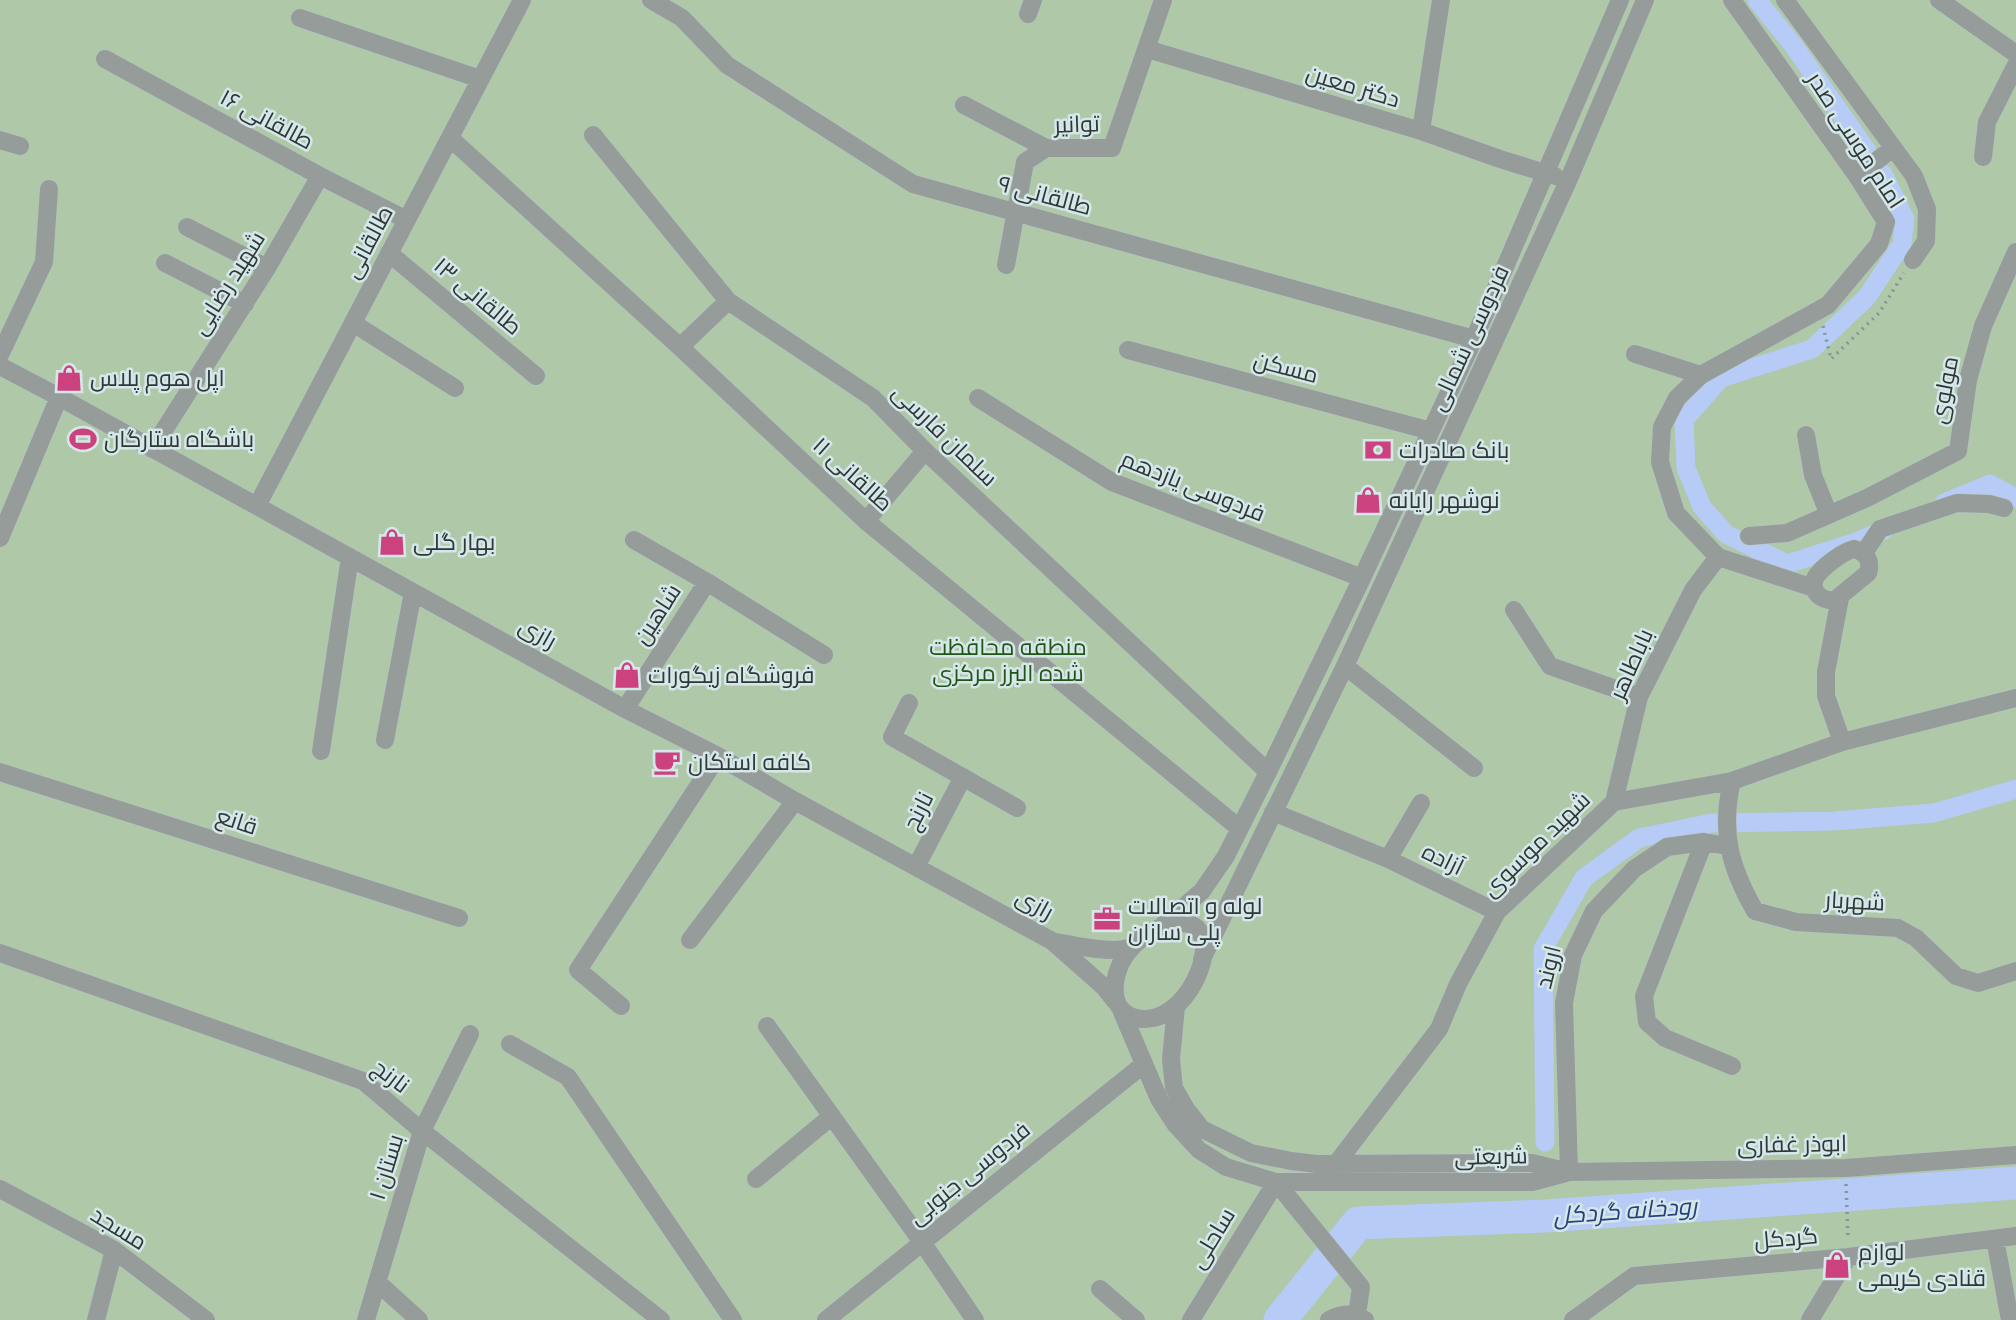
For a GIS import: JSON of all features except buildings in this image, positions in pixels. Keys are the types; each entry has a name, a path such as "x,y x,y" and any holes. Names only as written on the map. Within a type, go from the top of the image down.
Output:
{"street":[{"name":"طالقانی ۹","path":"651,0 682,18 727,65 914,184 1474,338"},
{"name":"توانیر","path":"1006,265 1025,162 1046,148 1112,148 1163,0"},
{"path":"1421,131 1441,0"},
{"name":"فردوسی شمالی","path":"1157,929 1202,891 1226,856 1268,772 1474,338 1620,0"},
{"name":"فردوسی شمالی","path":"1176,1007 1191,989 1198,975 1202,958 1345,666 1568,181 1645,0"},
{"name":"امام موسی صدر","path":"1732,0 1857,176 1886,222 1879,244 1828,305 1701,375 1677,398 1662,427 1660,462 1676,513 1718,557 1814,588 1816,594 1824,600 1840,598"},
{"path":"1785,0 1914,176 1927,209 1926,241 1913,260"},
{"path":"1939,0 2016,54"},
{"name":"طالقانی","path":"257,506 450,138 518,1"},
{"path":"300,18 480,79"},
{"name":"دکتر معین","path":"1147,50 1421,131 1568,181"},
{"name":"طالقانی ۱۶","path":"105,59 320,176 407,220"},
{"path":"1983,157 1987,122 2016,65"},
{"path":"964,105 1046,148"},
{"name":"سلمان فارسی","path":"593,135 728,301 873,398 925,451 1268,772"},
{"name":"طالقانی ۱۱","path":"450,138 866,521 1239,828"},
{"path":"0,140 20,145"},
{"path":"1857,176 1893,148"},
{"name":"شهید رضایی","path":"152,449 245,304 320,176"},
{"path":"0,355 44,262 49,189"},
{"path":"187,228 267,268"},
{"name":"مولوی","path":"1867,498 1958,451 1968,380 1983,326 2016,252"},
{"name":"طالقانی ۱۳","path":"390,253 536,376"},
{"path":"165,263 245,304"},
{"path":"680,347 728,301"},
{"path":"353,323 455,388"},
{"name":"مسکن","path":"1128,350 1431,431"},
{"path":"1635,354 1701,375"},
{"name":"رازی","path":"0,366 625,709 718,756 1052,941"},
{"path":"0,538 59,397"},
{"name":"فردوسی یازدهم","path":"978,398 1112,482 1362,578"},
{"path":"1807,435 1813,475 1829,514"},
{"path":"866,521 925,451"},
{"path":"1749,537 1787,533 1867,498 1880,528"},
{"path":"1864,553 1880,528 1957,503 1989,504 2004,508"},
{"path":"634,540 824,655"},
{"path":"1814,588 1818,574 1844,553 1854,549 1864,553 1870,562 1868,573 1840,598 1826,672 1826,696 1842,742"},
{"path":"321,751 350,557"},
{"name":"باباطاهر","path":"1614,802 1639,697 1693,590 1718,557"},
{"name":"شاهین","path":"625,709 707,582"},
{"path":"385,740 413,592"},
{"path":"1514,610 1550,666 1639,697"},
{"path":"1345,666 1474,768"},
{"name":"شهید موسوی","path":"1336,1164 1439,1029 1458,984 1497,912 1614,802 1732,781 1842,742 2016,698"},
{"path":"909,704 892,737 1017,808"},
{"path":"621,1006 578,970 718,756"},
{"name":"قانع","path":"0,772 459,918"},
{"name":"نارنج","path":"916,867 963,777"},
{"path":"1727,840 1727,801 1732,781"},
{"path":"690,940 795,801"},
{"name":"آزاده","path":"1421,803 1388,859 1497,912"},
{"path":"1273,812 1388,859"},
{"name":"اروند","path":"1569,1172 1564,1003 1573,955 1594,911 1634,869 1667,847 1727,840"},
{"name":"شهریار","path":"1727,840 1741,886 1755,911 1796,922 1898,928 1916,938 1956,976 1978,983 2016,971"},
{"path":"1704,842 1644,996 1647,1021 1665,1038 1732,1066"},
{"path":"1119,1007 1114,985 1117,971 1137,942 1157,929 1178,923 1191,924 1200,931 1204,944 1202,958"},
{"path":"1052,941 1090,948 1128,948 1157,929"},
{"path":"1052,941 1096,978 1119,1007 1137,1018 1151,1018 1176,1007"},
{"name":"نارنج","path":"0,953 363,1081 422,1132 661,1320"},
{"name":"شریعتی","path":"1119,1007 1159,1099 1176,1125 1199,1150 1226,1167 1276,1182 1532,1182 1569,1172"},
{"name":"شریعتی","path":"1176,1007 1171,1059 1174,1088 1202,1129 1251,1153 1291,1161 1336,1164 1532,1163 1569,1172"},
{"path":"767,1026 975,1320"},
{"name":"بستان ۱","path":"366,1320 422,1132 470,1034"},
{"path":"510,1044 568,1077 733,1320"},
{"name":"فردوسی جنوبی","path":"837,1316 922,1242 1144,1064"},
{"path":"756,1180 832,1116"},
{"name":"ابوذر غفاری","path":"1569,1172 1846,1168 2016,1155"},
{"path":"1276,1182 1361,1287 1361,1318 1337,1315 1329,1320"},
{"name":"ساحلی","path":"1191,1320 1276,1182"},
{"name":"مسجد","path":"0,1189 114,1250 206,1320"},
{"name":"گردکل","path":"1573,1320 1634,1276 1848,1257 2016,1236"},
{"path":"1995,1239 2010,1320"},
{"path":"96,1320 114,1250"},
{"path":"1810,1320 1848,1257"},
{"path":"377,1282 419,1320"},
{"path":"1100,1289 1136,1320"}],"path":[{"path":"1818,311 1831,359 1879,313 1913,260"},
{"path":"1846,1168 1848,1257"}],"green space":[{"name":"منطقه محافظت شده البرز مرکزی","path":"0,0 2016,0 2016,1320 0,1320"}],"waterway":[{"path":"1757,0 1793,45 1867,151"},
{"path":"1883,174 1905,219 1902,244 1867,297 1812,349 1721,378 1684,420 1686,468 1702,507 1726,534 1787,564 1884,530"},
{"path":"1944,503 1990,484 2016,498"},
{"path":"1545,1142 1543,949 1584,878 1639,838 1712,823 1834,821 1934,813 2016,789"},
{"name":"رودخانه گردکل","path":"1280,1320 1358,1223 1545,1216 2016,1183"}],"place":[{"name":"اپل هوم پلاس","path":"69,378"},
{"name":"باشگاه ستارگان","path":"83,439"},
{"name":"بانک صادرات","path":"1378,450"},
{"name":"نوشهر رایانه","path":"1368,500"},
{"name":"بهار گلی","path":"392,542"},
{"name":"فروشگاه زیگورات","path":"627,675"},
{"name":"کافه استکان","path":"667,762"},
{"name":"لوله و اتصالات پلی سازان","path":"1107,919"},
{"name":"لوازم قنادی کریمی","path":"1837,1265"}]}
